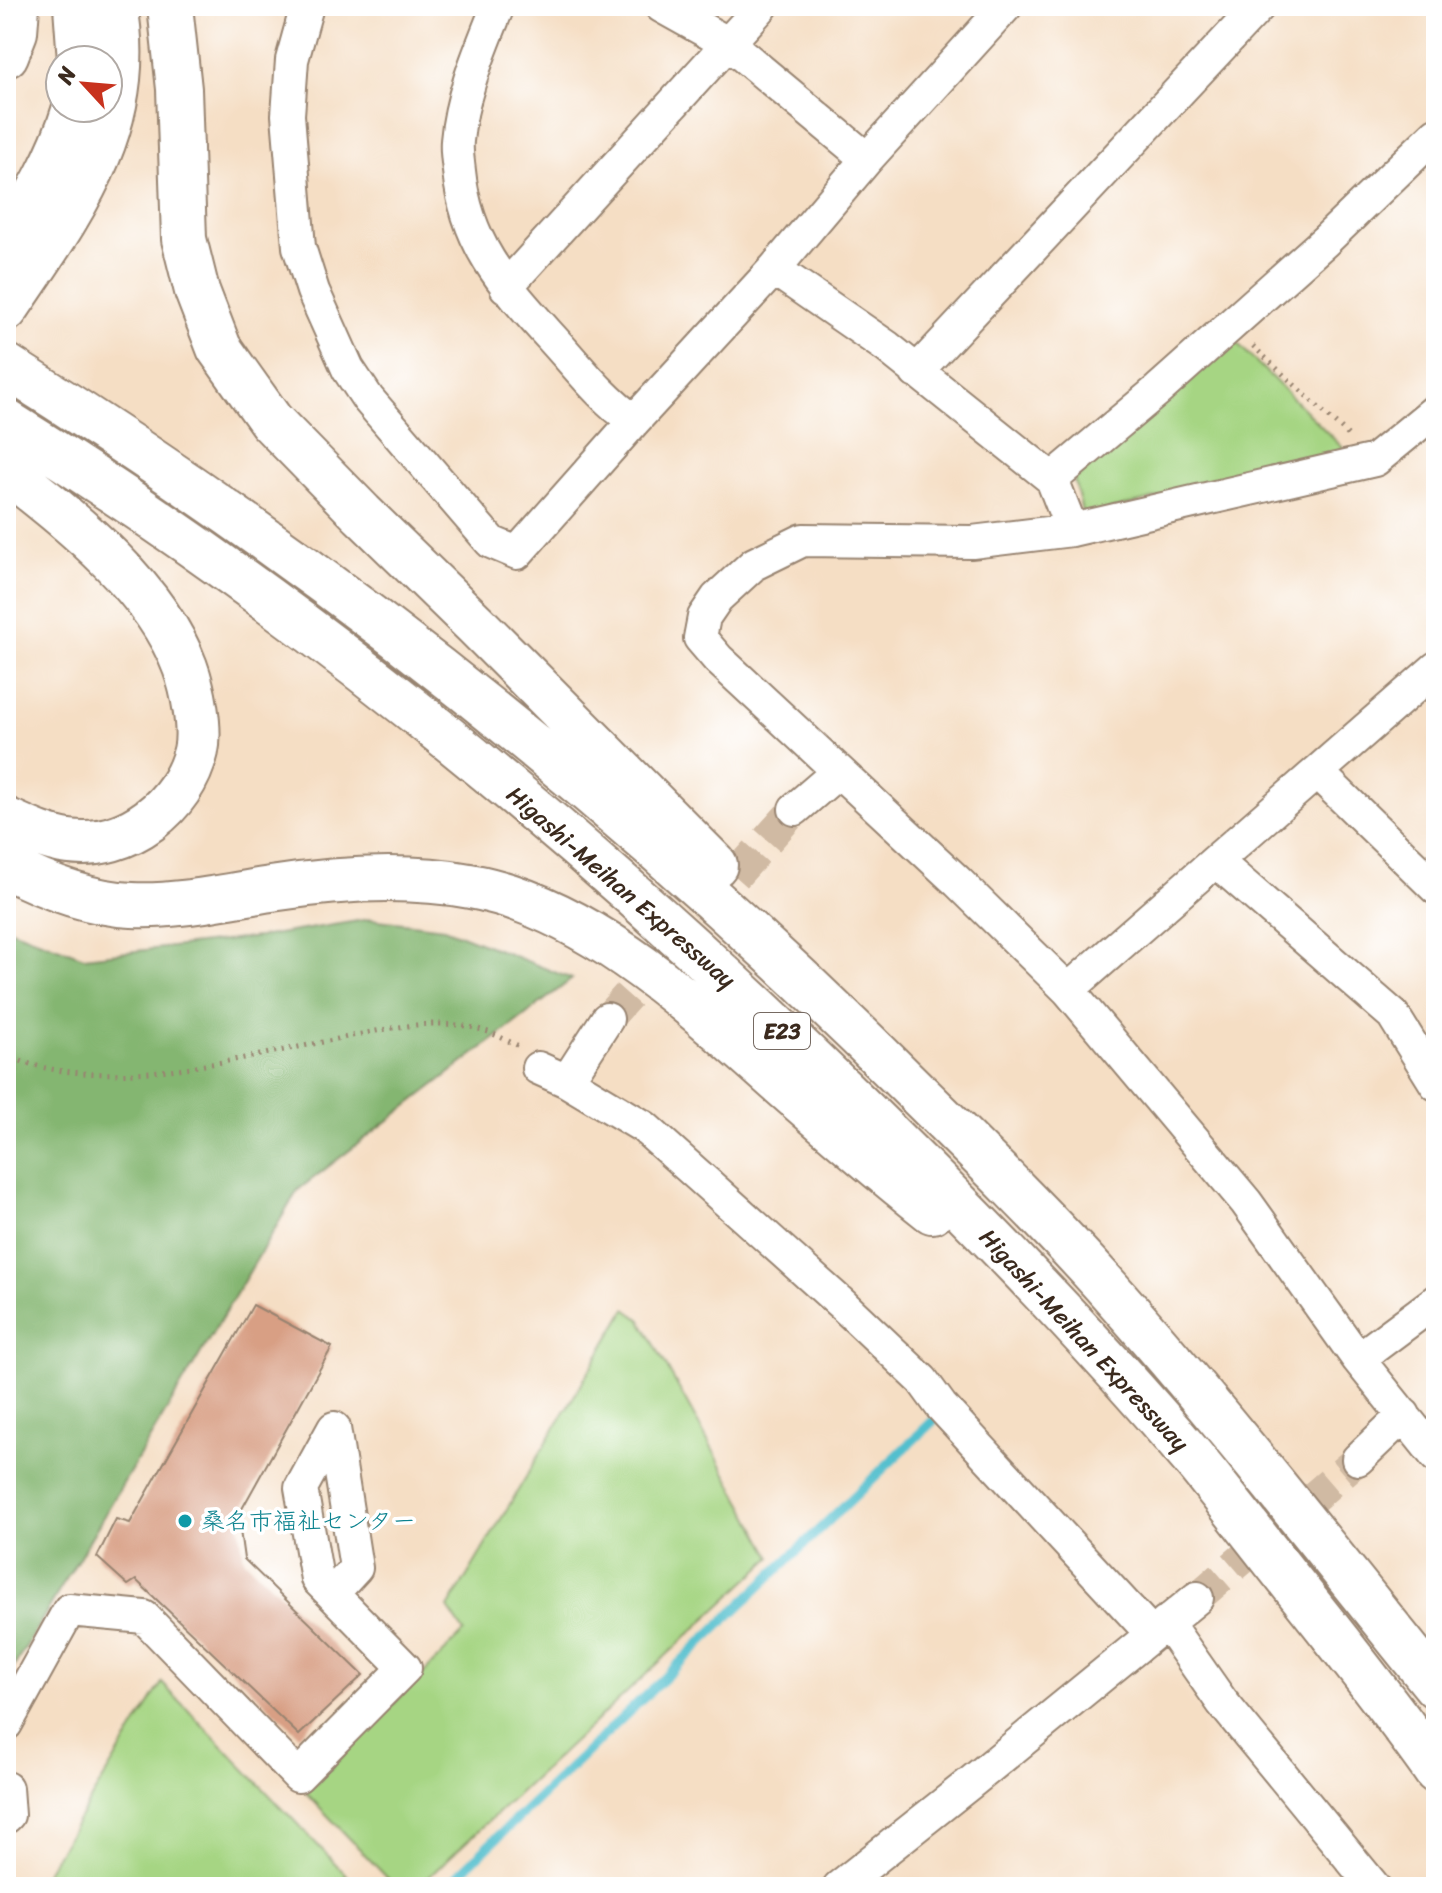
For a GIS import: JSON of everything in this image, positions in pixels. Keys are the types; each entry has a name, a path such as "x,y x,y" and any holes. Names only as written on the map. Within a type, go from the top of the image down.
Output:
{"highway":[{"path":"6,55 15,32 17,6"},
{"path":"76,6 79,44"},
{"path":"9,305 39,263 92,174 108,128 116,86 118,51 115,6"},
{"path":"170,6 179,89 184,239 197,291 219,348 271,421 957,1107 1101,1281"},
{"path":"6,246 41,189 70,124"},
{"name":"Higashi-Meihan Expressway","path":"6,366 173,476 352,603 515,730 649,842 813,989 1101,1281 1229,1428 1436,1686"},
{"name":"Higashi-Meihan Expressway","path":"6,422 149,516 326,642 497,777 618,881 779,1028 921,1166 1069,1319 1193,1459 1392,1709 1436,1771"},
{"path":"6,470 102,551 165,627 185,667 196,708 196,750 180,791 144,826 112,840 71,843 34,833 6,820"},
{"path":"6,866 65,892 129,905 165,905 275,888 385,879 472,886 526,903 611,946 670,989 874,1165 1069,1319"}],"street":[{"path":"307,6 292,60 288,115 291,176 299,247 326,324 348,369 368,399 491,542 517,553 1006,6"},
{"path":"498,6 474,68 456,143 464,208 479,246 506,287 619,411 634,421"},
{"path":"661,6 729,44 867,159"},
{"path":"506,287 762,6"},
{"path":"916,372 1259,6"},
{"path":"1052,479 1158,390 1325,241 1436,134"},
{"path":"774,269 887,347 1052,479 1072,530"},
{"path":"1436,410 1375,460 1072,530 972,542 803,540 754,564 717,598 704,617 700,638 718,659 958,882 1068,990 1246,1202 1358,1359 1436,1456"},
{"path":"1068,990 1436,668"},
{"path":"795,809 838,772"},
{"path":"1317,772 1436,888"},
{"path":"1216,861 1393,1015 1436,1084"},
{"path":"567,1081 607,1019"},
{"path":"538,1068 567,1081 644,1127 922,1380 941,1406 1159,1628 1374,1887"},
{"path":"1358,1359 1436,1301"},
{"path":"1358,1459 1404,1415"},
{"path":"6,1724 69,1610 144,1617 298,1776 405,1668 332,1594"},
{"path":"839,1887 1197,1598"},
{"path":"6,1788 6,1817"}],"path":[{"path":"1229,324 1375,460"},
{"path":"6,1055 56,1069 137,1073 237,1058 387,1028 425,1025 483,1030 538,1056 538,1068"}],"green space":[{"path":"1229,335 1347,452 1083,516 1074,480"},
{"path":"370,919 444,928 572,979 298,1190 6,1680 6,928 84,957 259,937"},
{"path":"626,1309 641,1320 772,1557 418,1887 396,1887 306,1793 464,1632 448,1608"},
{"path":"162,1683 358,1887 37,1887"}],"building":[{"name":"桑名市福祉センター","path":"253,1305 332,1347 238,1516 244,1559 363,1675 299,1735 136,1580 128,1585 97,1557 116,1519 130,1523"}],"waterway":[{"path":"449,1887 459,1874 934,1420"}],"tunnel":[{"path":"607,1019 795,809"},
{"path":"1197,1598 1358,1459"}],"place":[{"name":"桑名市福祉センター","path":"185,1521"}]}
